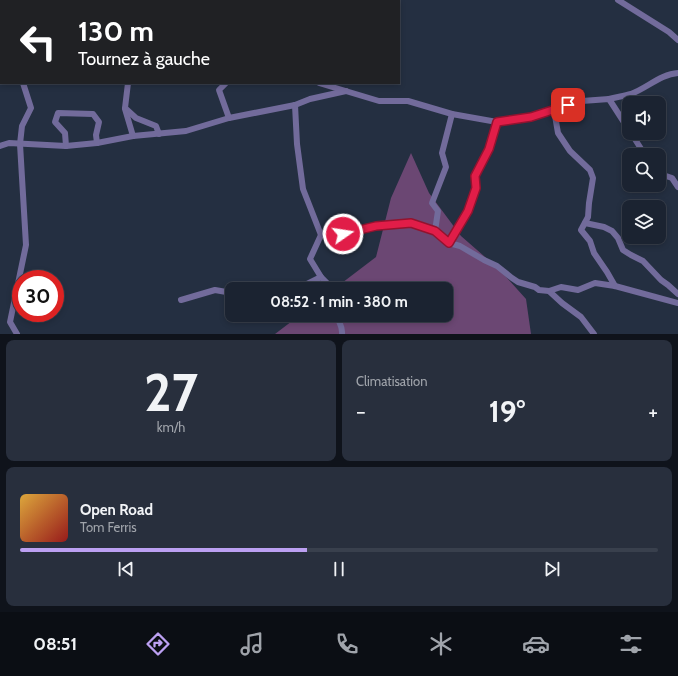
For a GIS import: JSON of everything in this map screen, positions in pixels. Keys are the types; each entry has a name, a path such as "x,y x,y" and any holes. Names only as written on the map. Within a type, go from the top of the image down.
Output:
{"street":[{"path":"618,0 669,32 678,40"},
{"path":"322,84 379,101 408,101 452,114 497,122 531,117 582,101 610,99 631,94 648,86 661,77 678,73"},
{"path":"17,334 10,322 26,245 20,144 22,126 31,108 23,84"},
{"path":"128,84 125,108 133,136"},
{"path":"225,84 219,90 229,118"},
{"path":"0,146 9,143 66,146 97,143 133,136 186,131 229,118 294,105 310,98 346,91"},
{"path":"610,99 622,119"},
{"path":"294,105 303,189 321,235 310,259 321,278 326,282"},
{"path":"125,108 136,118 156,126 159,134"},
{"path":"554,110 558,133 570,151 590,170 593,178 588,203 588,217 581,230 590,241 594,253 615,286"},
{"path":"66,146 66,133 55,122 58,113 92,114 99,122 96,136 97,143"},
{"path":"435,231 438,211 432,203 446,167 442,153 452,114"},
{"path":"449,243 468,211 476,188 475,176 489,149 497,122"},
{"path":"666,176 672,178 678,187"},
{"path":"321,235 343,234 376,226 411,223 435,231 449,243 460,246 496,266 518,282 535,287 539,290 550,291 561,287 578,290 595,283 615,286 678,303"},
{"path":"585,223 604,227 612,232 618,238 623,250 643,261 661,280 668,284 678,294"},
{"path":"312,282 321,278"},
{"path":"181,300 215,290 225,292"},
{"path":"550,291 562,303 581,317 594,334"},
{"path":"339,322 343,328 342,334"}],"shaded area":[{"path":"411,153 429,193 461,236 500,270 526,299 531,334 275,334 291,322 453,322 453,282 343,282 376,257 391,198"}],"route":[{"path":"343,234 376,226 411,223 435,231 449,243 468,211 476,188 475,176 489,149 497,122 531,117 568,105"}]}
